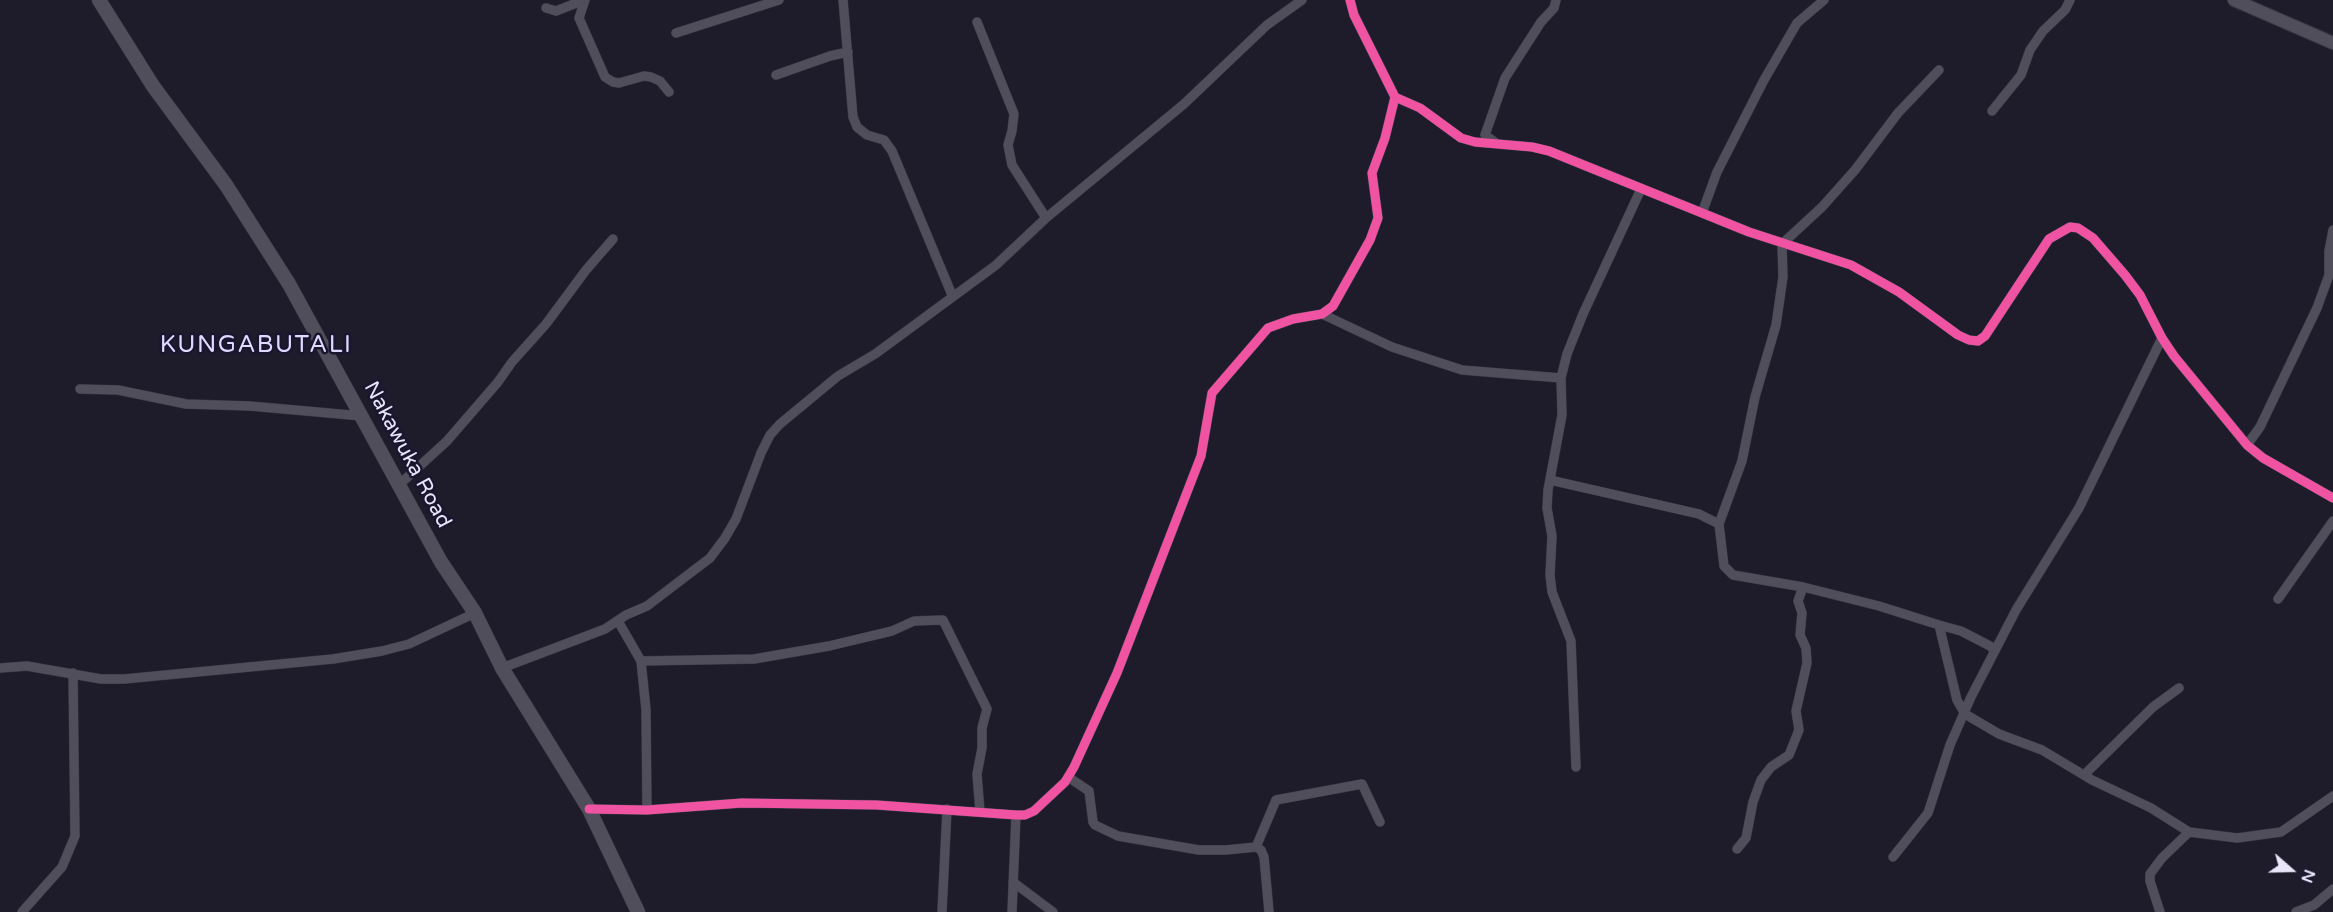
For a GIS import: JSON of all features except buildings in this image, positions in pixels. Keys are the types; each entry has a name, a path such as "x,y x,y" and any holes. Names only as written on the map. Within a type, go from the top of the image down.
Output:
{"main road":[{"name":"Nakawuka Road","path":"99,0 153,86 226,185 289,284 441,562 476,613 502,668 590,809 638,912"}],"street":[{"path":"546,8 556,11 584,0"},
{"path":"584,0 579,18 605,77 619,83 644,76 651,77 660,81 669,92"},
{"path":"676,33 779,0"},
{"path":"843,0 854,117 858,127 867,135 884,140 892,150 952,295"},
{"path":"502,668 605,629 647,606 710,558 736,519 761,453 770,435 780,424 838,376 875,354 952,295 964,291 996,265 1046,218 1184,104 1267,25 1302,0"},
{"path":"1350,0 1354,15 1395,97 1420,108 1461,138 1549,151 1782,244 1851,265 1899,292 1958,335 1978,341 1985,336 2049,239 2070,227 2078,228 2093,238 2130,282 2140,295 2162,338 2247,445 2263,458 2333,498"},
{"path":"1497,144 1485,135 1504,78 1541,22 1554,8 1556,0"},
{"path":"1702,213 1717,172 1764,80 1797,23 1824,0"},
{"path":"1992,111 2021,75 2030,50 2043,31 2065,10 2070,0"},
{"path":"2234,0 2333,43"},
{"path":"977,22 1014,114 1008,145 1012,165 1046,218"},
{"path":"776,75 848,52"},
{"path":"1939,70 1898,113 1855,170 1782,244 1783,277 1776,325 1755,397 1742,460 1719,524 1724,566 1733,575 1803,587 1879,606 1960,631 1990,646 1995,651"},
{"path":"590,809 647,810 742,802 947,809 1016,815 1025,815 1034,811 1068,777 1081,754 1117,672 1201,456 1212,393 1269,328 1293,319 1322,314 1333,306 1377,224 1372,173 1385,138 1395,97"},
{"path":"1576,766 1571,641 1552,592 1550,575 1552,536 1547,508 1562,416 1561,378 1567,354 1583,314 1641,189"},
{"path":"2247,445 2260,427 2317,308 2329,275 2329,251 2333,230"},
{"path":"400,484 447,441 469,416 613,239"},
{"path":"1322,314 1392,347 1462,370 1561,378"},
{"path":"1893,857 1928,813 1950,745 1971,697 2042,564 2079,508 2162,338"},
{"path":"80,389 118,390 186,404 250,406 362,416"},
{"path":"1550,480 1688,511 1719,524"},
{"path":"2278,599 2333,521"},
{"path":"1737,849 1746,838 1753,802 1761,780 1771,767 1790,755 1798,730 1796,711 1807,663 1806,648 1800,635 1802,613 1798,601 1803,587"},
{"path":"0,668 27,666 101,679 124,679 333,659 409,644 476,613"},
{"path":"641,661 754,659 829,646 881,633 914,621 943,620 987,709 982,728 982,748 977,774 980,812"},
{"path":"618,621 641,661 645,710 647,810"},
{"path":"1939,625 1957,700 1965,714 1999,734 2042,750 2084,775 2151,808 2189,832 2236,838 2281,832 2333,796"},
{"path":"22,912 62,867 75,836 73,673"},
{"path":"2084,775 2153,707 2179,688"},
{"path":"1068,777 1089,791 1095,825 1118,836 1199,850 1256,847 1261,850 1264,857 1269,912"},
{"path":"1256,847 1276,800 1362,784 1380,822"},
{"path":"942,912 947,809"},
{"path":"1012,912 1016,815"},
{"path":"2160,912 2150,874 2162,858 2189,832"},
{"path":"1013,882 1053,912"},
{"path":"2296,912 2314,905 2333,889"}],"cycle path":[{"path":"1350,0 1354,15 1395,97 1420,108 1461,138 1475,142 1532,147 1549,151 1749,232 1851,265 1899,292 1958,335 1969,340 1978,341 1985,336 2049,239 2070,227 2078,228 2093,238 2125,275 2140,295 2174,356 2247,445 2263,458 2333,498"},
{"path":"589,809 647,810 742,803 877,805 1016,815 1025,815 1034,811 1065,782 1117,673 1201,456 1212,393 1268,328 1293,319 1322,314 1333,306 1370,240 1378,218 1372,173 1385,138 1395,97"}],"district":[{"name":"KUNGABUTALI","path":"256,346"}]}
